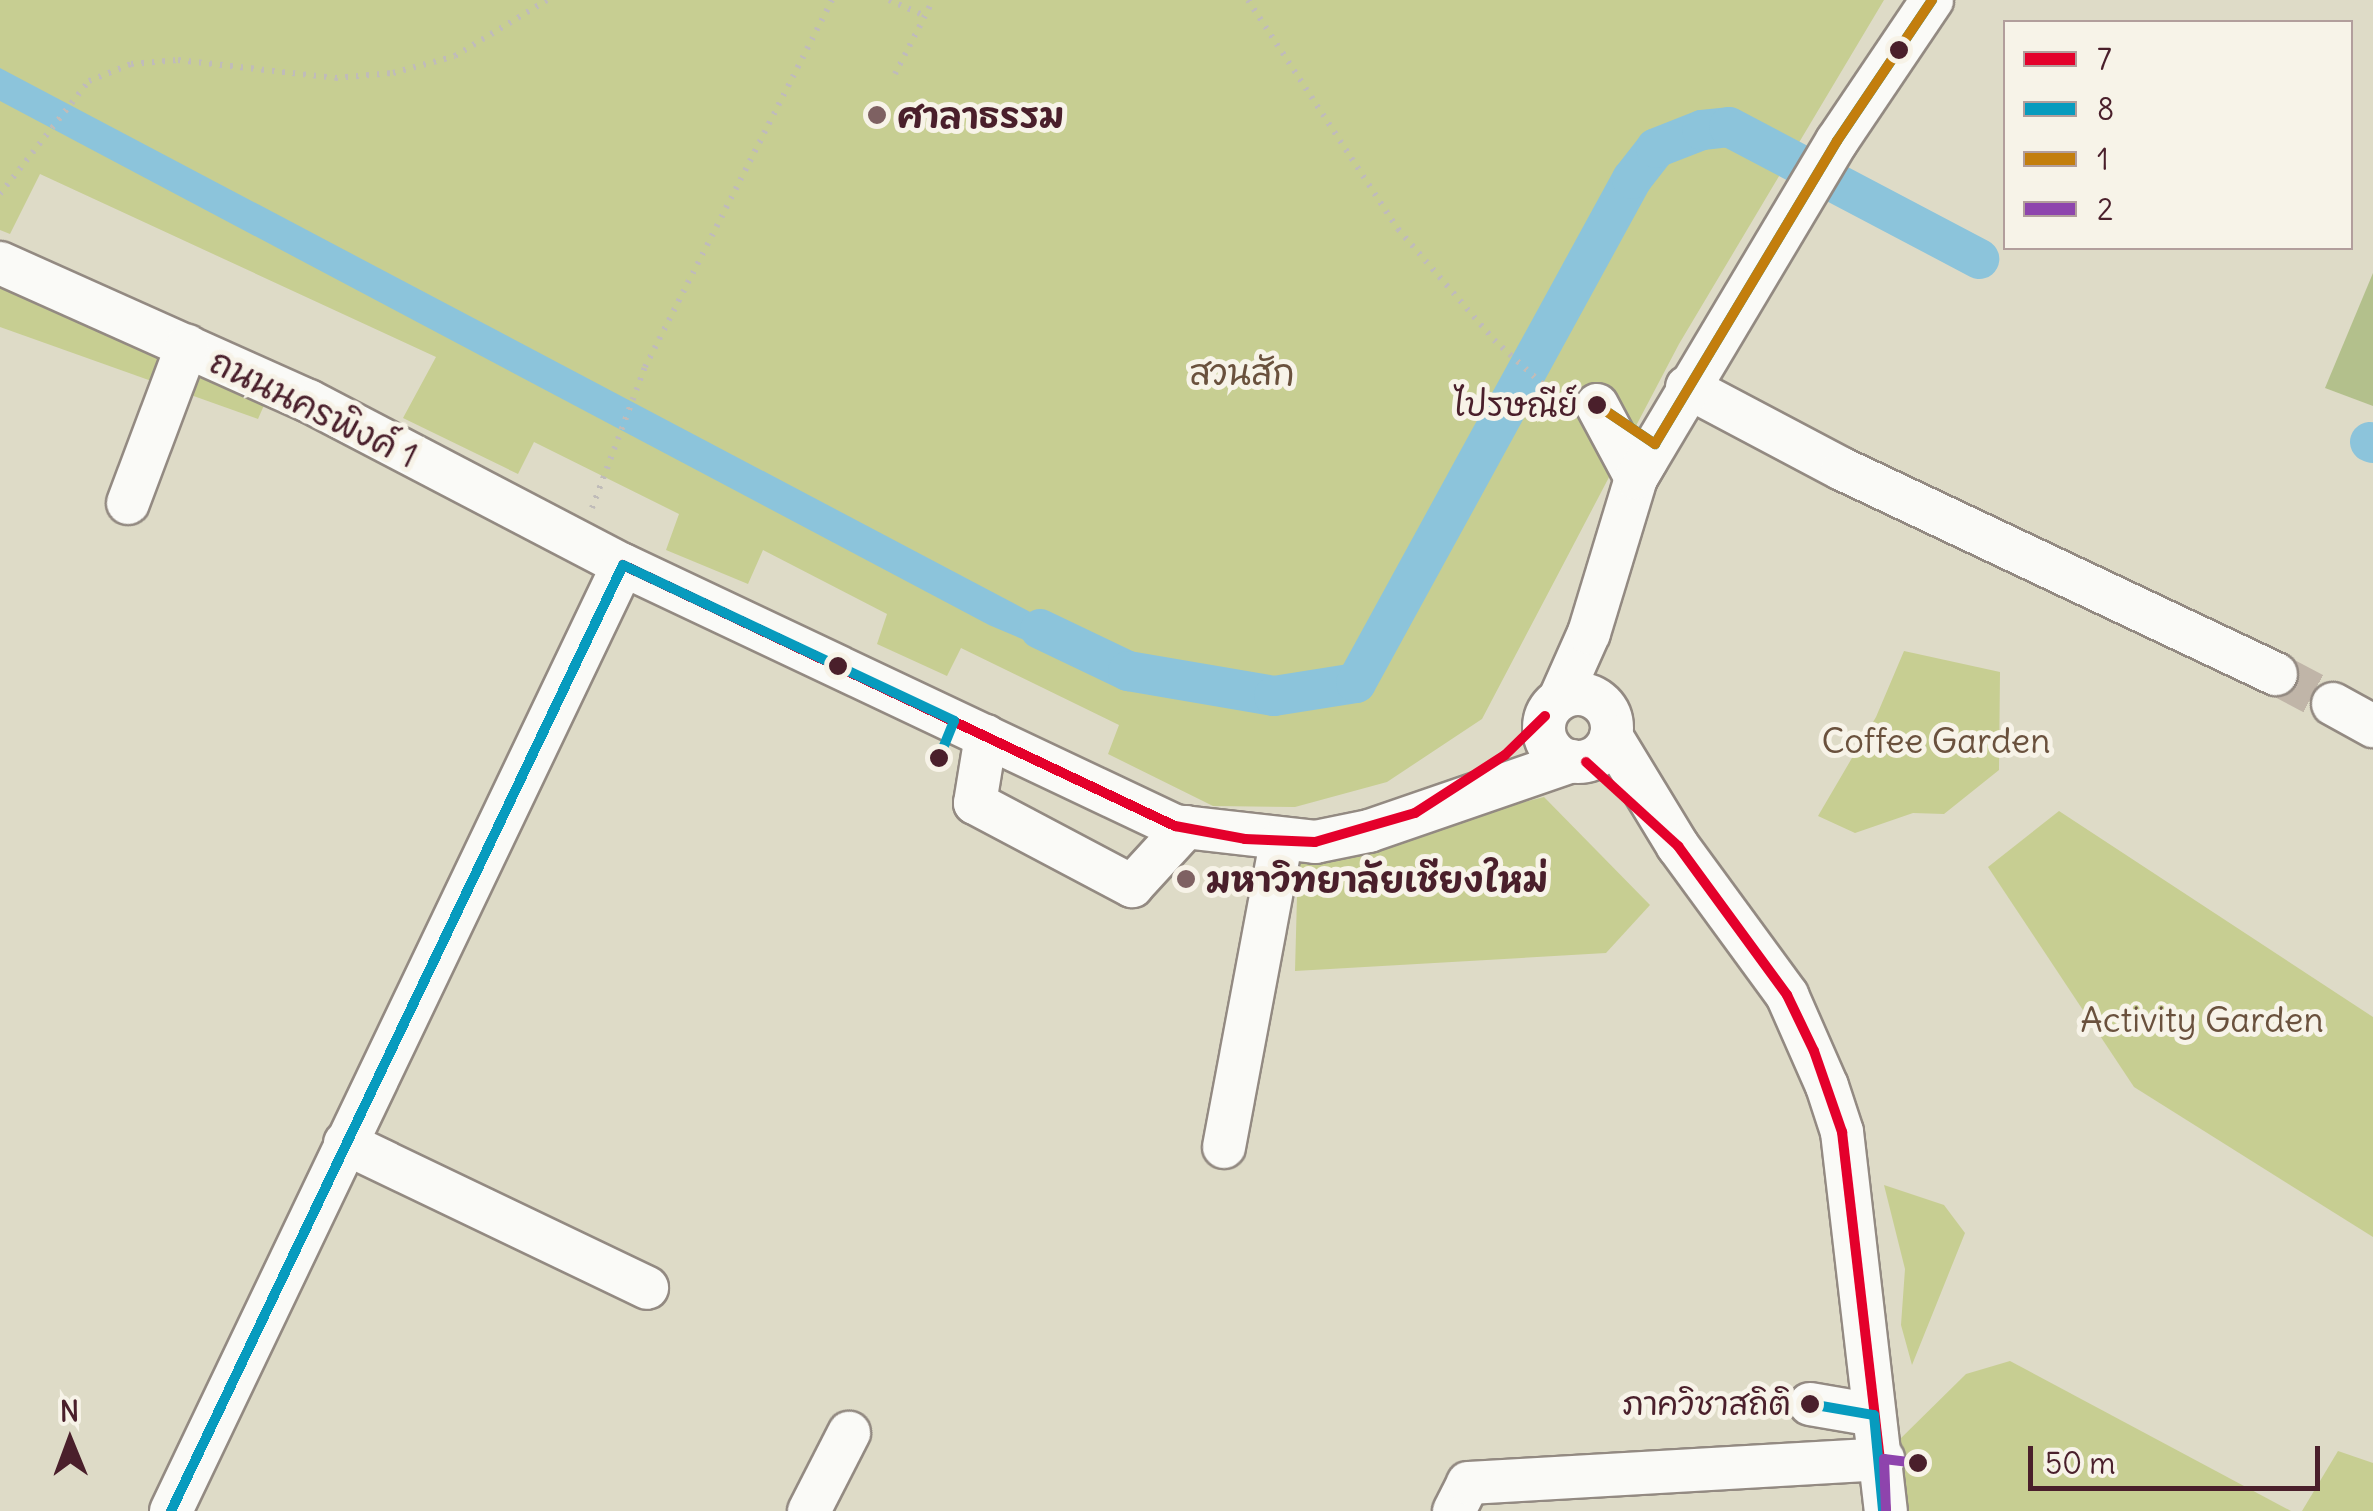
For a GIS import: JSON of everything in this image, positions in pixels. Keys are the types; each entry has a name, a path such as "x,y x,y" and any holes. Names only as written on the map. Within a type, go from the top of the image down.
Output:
{"street":[{"path":"1595,743 1549,747 1552,707 1611,562 1645,461 1932,0"},
{"name":"ถนนนครพิงค์ 1","path":"0,263 309,400 623,565 1186,827 1315,842 1414,813"},
{"path":"128,503 188,346"},
{"path":"1687,388 1842,469 2276,674"},
{"path":"1597,404 1645,461"},
{"path":"1595,743 1611,562"},
{"path":"171,1511 623,565"},
{"path":"1414,813 1505,755 1552,707 1582,694 1595,743 1678,846 1787,995 1842,1132 1894,1460 1885,1511"},
{"path":"2333,704 2373,726"},
{"path":"986,736 975,803 1132,886 1186,827"},
{"path":"1414,813 1595,743"},
{"path":"1224,1147 1281,840"},
{"path":"345,1143 647,1288"},
{"path":"1810,1404 1874,1416 1894,1460"},
{"path":"808,1511 849,1433"},
{"path":"1454,1511 1468,1483 1894,1460"}],"path":[{"path":"0,194 44,132 89,81 131,64 178,60 335,78 393,73 455,56 548,0"},
{"path":"577,541 645,367 832,0"},
{"path":"889,0 925,16"},
{"path":"895,74 932,0"},
{"path":"1248,0 1398,229 1494,340 1555,395"}],"green space":[{"name":"สวนสัก","path":"0,0 1884,0 1679,344 1482,719 1387,782 1295,807 1213,806 1108,754 1119,725 961,648 947,676 877,644 887,614 763,550 748,584 666,550 679,514 534,442 518,474 403,418 436,357 40,174 10,234 0,230"},
{"path":"0,246 282,364 258,419 0,327"},
{"path":"2373,273 2373,406 2325,388"},
{"name":"Coffee Garden","path":"1904,651 2000,672 1999,770 1944,814 1913,813 1855,833 1818,816 1876,717"},
{"path":"1544,797 1650,905 1606,953 1295,971 1298,859"},
{"name":"Activity Garden","path":"2059,811 2373,1017 2373,1237 2134,1087 1988,867"},
{"path":"1884,1185 1944,1205 1965,1233 1912,1365 1901,1325 1905,1269"},
{"path":"2010,1361 2291,1511 1907,1511 1895,1444 1966,1374"},
{"path":"2338,1451 2373,1463 2373,1511 2302,1511"}],"water":[{"path":"0,68 1089,643 1091,668 989,625 0,101"}],"waterway":[{"path":"1040,629 1128,671 1274,696 1356,683 1632,179 1656,148 1702,130 1729,127 1979,259"}],"tunnel":[{"path":"2276,674 2333,704"}],"transit line":[{"name":"8","path":"1597,405 1655,444 1837,141 1932,0"},
{"name":"1","path":"1597,405 1655,444 1837,141 1932,0"},
{"name":"7","path":"171,1511 623,565 1175,826 1245,839 1315,842 1415,813 1505,755 1545,716"},
{"name":"8","path":"171,1511 623,565 954,721 939,758"},
{"name":"7","path":"1586,762 1678,846 1787,995 1814,1051 1842,1132 1886,1511"},
{"name":"8","path":"1810,1404 1874,1415 1883,1511"},
{"name":"2","path":"1886,1511 1884,1459 1918,1463"}],"place":[{"name":"ศาลาธรรม","path":"877,115"},
{"name":"ไปรษณีย์","path":"1597,405"},
{"name":"มหาวิทยาลัยเชียงใหม่","path":"1186,879"},
{"name":"ภาควิชาสถิติ","path":"1810,1404"}]}
